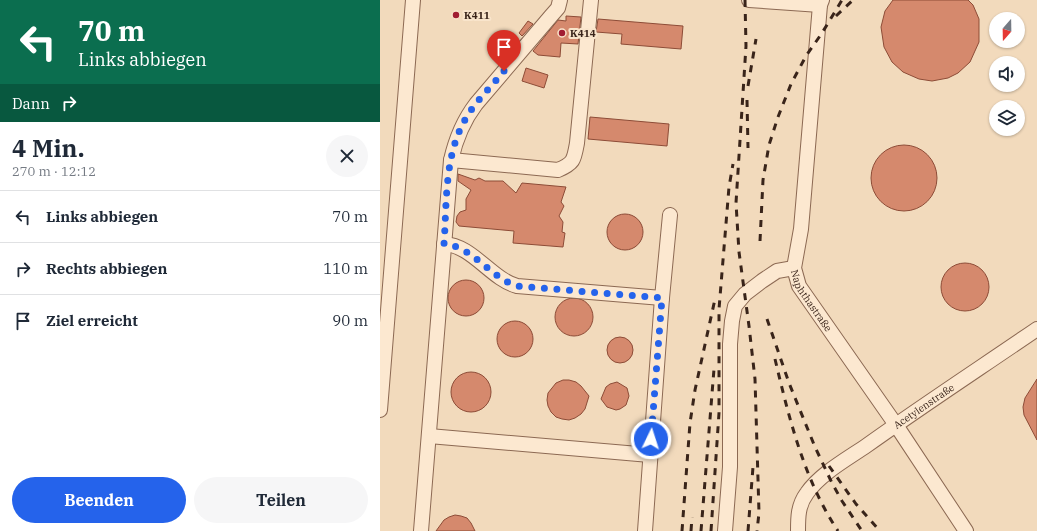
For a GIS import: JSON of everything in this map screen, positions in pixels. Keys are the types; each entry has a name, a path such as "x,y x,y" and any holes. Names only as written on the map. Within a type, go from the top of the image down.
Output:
{"street":[{"path":"380,410 413,0"},
{"path":"420,531 451,160 454,144 466,118 476,104 558,8 560,0"},
{"path":"451,160 558,170 568,166 574,160 591,0"},
{"path":"749,0 821,3"},
{"name":"Naphthastraße","path":"821,3 800,229 794,268 799,286 896,425 966,531"},
{"path":"645,531 662,298 670,215"},
{"path":"444,244 453,244 465,251 501,279 517,286 662,298"},
{"path":"725,531 730,467 730,344 735,306 745,294 762,280 777,271 794,268"},
{"name":"Acetylenstraße","path":"798,531 800,504 806,493 827,473 1037,329"},
{"path":"429,436 650,455"}],"building":[{"path":"893,0 968,0 973,5 979,19 979,42 970,62 958,73 948,78 932,81 919,79 903,72 892,62 884,47 881,27 885,11"},
{"name":"K414","path":"566,16 581,17 578,44 561,43 560,57 538,55 533,51 558,20 566,21"},
{"path":"598,19 683,26 681,49 621,44 622,34 596,32"},
{"path":"528,21 533,24 522,36 519,33"},
{"path":"526,68 548,75 544,88 522,81"},
{"path":"590,117 669,124 667,146 588,139"},
{"path":"898,145 910,145 922,150 932,160 937,172 935,191 922,206 910,211 898,211 886,206 876,196 871,184 871,172 876,160 886,150"},
{"path":"458,174 475,180 479,178 485,181 503,181 516,193 522,183 566,187 561,202 564,206 559,216 563,222 562,232 565,233 563,247 513,243 514,231 459,226 456,222 457,216 460,212 466,210 466,199 471,190 458,181"},
{"path":"629,214 638,219 642,225 642,239 638,245 629,250 621,250 612,245 608,239 607,228 612,219 618,215"},
{"path":"960,263 970,263 982,270 989,282 989,292 982,304 970,311 960,311 952,307 945,300 941,292 941,282 945,274 952,267"},
{"path":"470,280 479,285 483,291 483,305 479,311 470,316 462,316 453,311 449,305 448,294 453,285 459,281"},
{"path":"570,298 578,298 588,303 592,310 592,324 588,331 578,336 570,336 560,331 558,328 555,321 555,313 560,303 563,301"},
{"path":"519,321 528,326 532,332 532,346 528,352 519,357 511,357 502,352 498,346 497,335 502,326 508,322"},
{"path":"620,337 629,341 633,350 629,359 620,363 611,359 607,350 611,341"},
{"path":"471,372 479,374 485,378 489,384 491,392 489,400 485,406 479,410 471,412 463,410 457,406 453,400 451,392 453,384 457,378 463,374"},
{"path":"1037,379 1037,440 1024,415 1023,407 1025,398"},
{"path":"563,380 576,382 589,396 585,409 581,414 569,420 556,417 551,412 547,400 548,393 556,383"},
{"path":"617,382 627,388 629,396 626,405 616,410 607,407 601,399 606,387"},
{"path":"455,515 467,518 475,531 436,531 444,520"}],"railway":[{"path":"745,0 746,46 736,203 739,252 755,379 759,513 757,531"},
{"path":"760,241 763,180 769,145 778,117 791,84 806,56 842,0"},
{"path":"836,16 853,0"},
{"path":"748,86 756,39"},
{"path":"747,100 748,148"},
{"path":"711,531 719,413 719,309 729,187 733,164"},
{"path":"682,531 690,423 695,390 715,299"},
{"path":"767,319 789,383 815,447 842,501 862,531"},
{"path":"775,359 792,426 807,470 826,511 838,531"},
{"path":"701,531 714,369"},
{"path":"829,466 856,504 880,531"},
{"path":"748,531 753,467"},
{"path":"691,531 692,517"}],"place":[{"name":"K411","path":"456,15"},
{"name":"K414","path":"562,33"}],"route":[{"path":"504,71 466,118 454,144 448,182 444,244 453,244 465,251 501,279 517,286 662,298 651,439"}]}
